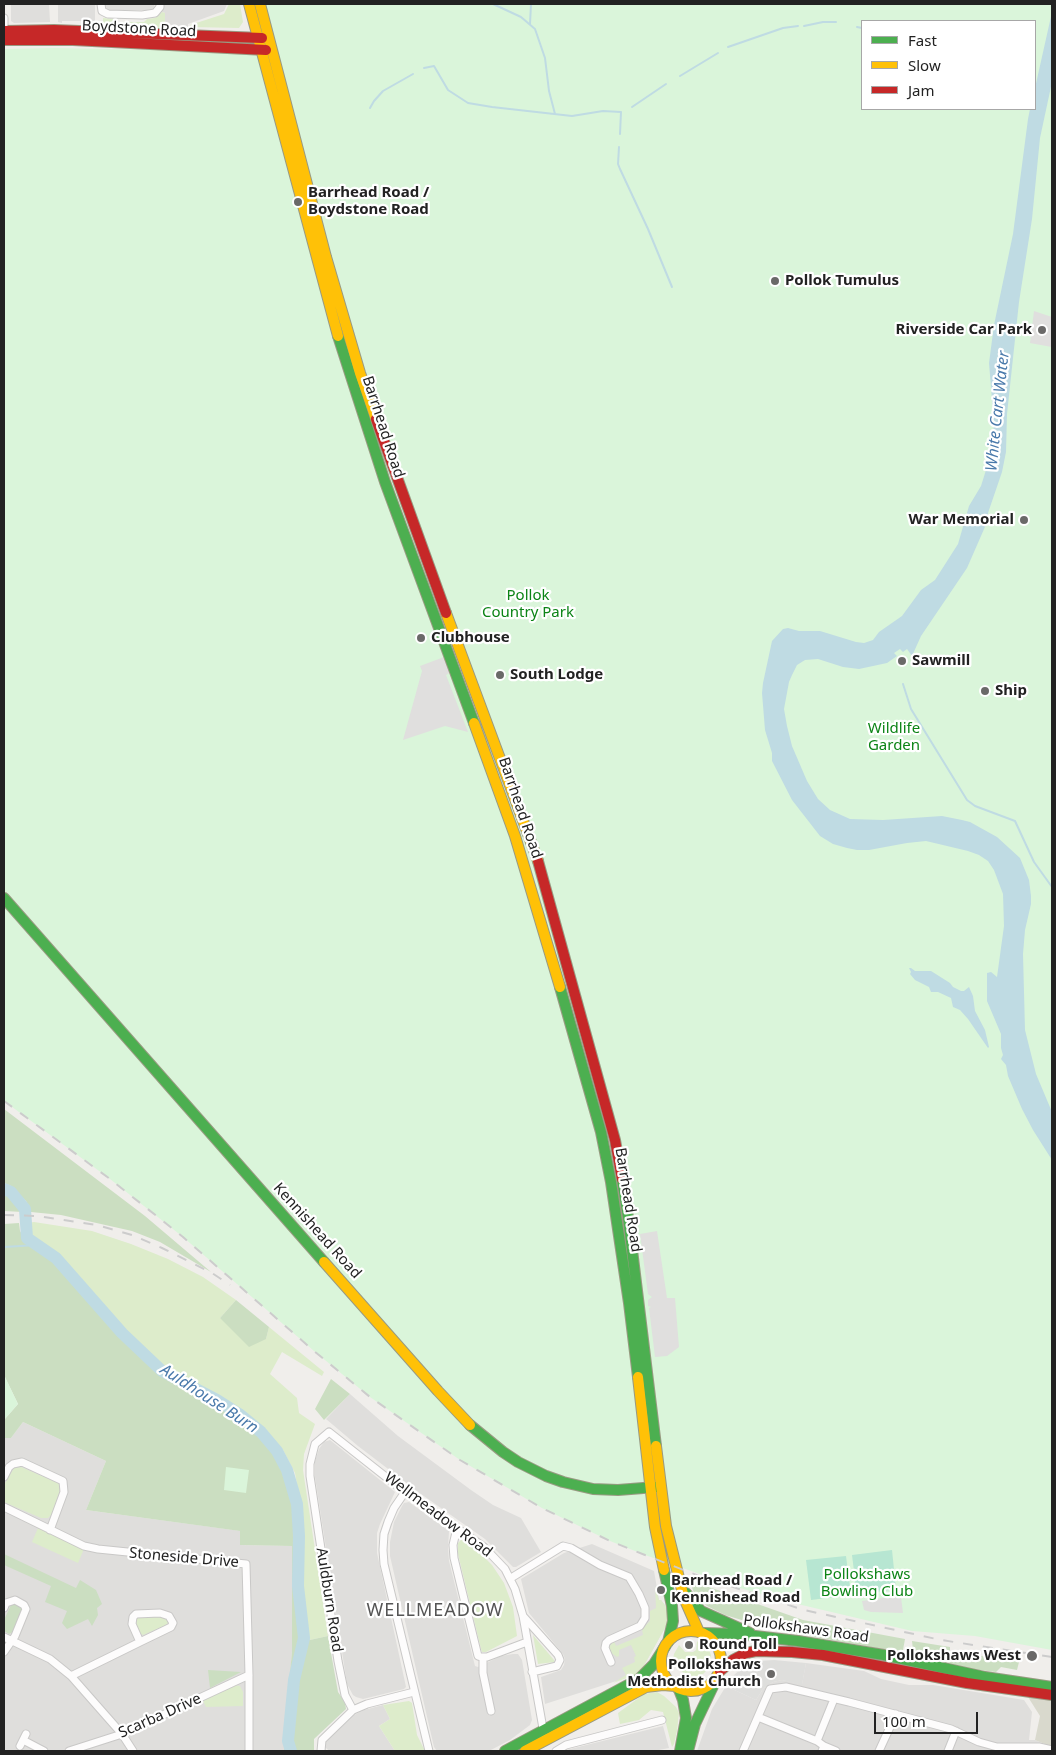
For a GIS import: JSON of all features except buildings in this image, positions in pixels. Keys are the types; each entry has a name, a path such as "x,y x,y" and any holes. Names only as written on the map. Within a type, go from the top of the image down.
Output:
{"main road":[{"name":"Barrhead Road","path":"249,4 263,38 294,155 372,410 529,834 545,884 620,1162 644,1393 650,1487 655,1527 673,1613 667,1643"},
{"name":"Barrhead Road","path":"260,4 263,38"},
{"name":"Boydstone Road","path":"4,31 54,30 263,38"},
{"name":"Boydstone Road","path":"4,40 73,40 266,50"},
{"name":"Barrhead Road","path":"294,155 318,265 359,404 385,482 510,820 601,1132 611,1182 644,1393 662,1486 669,1540 687,1606 701,1633"},
{"name":"Kennishead Road","path":"4,898 412,1362 468,1423 518,1462 546,1476 576,1486 593,1489 662,1486"},
{"path":"582,1065 594,1062"},
{"path":"680,1583 691,1601 701,1611 741,1628 752,1635"},
{"path":"525,1751 545,1736 639,1679 654,1664 667,1643 683,1632 701,1633 714,1641 721,1659 713,1688 695,1724 688,1751"},
{"name":"Pollokshaws Road","path":"701,1633 752,1635 865,1652 985,1677 1052,1687"},
{"path":"667,1643 663,1653 662,1668 683,1700 686,1718 680,1751"},
{"name":"Pollokshaws Road","path":"718,1674 733,1660 746,1653 756,1651 792,1652 823,1655 967,1683 1052,1695"},
{"path":"505,1751 545,1736 646,1687 663,1685 692,1691 712,1683 718,1674"}],"street":[{"path":"101,4 102,11 108,14 142,14 155,13 160,4"},
{"path":"4,18 4,40"},
{"name":"Wellmeadow Road","path":"329,1432 405,1492 492,1554 511,1578 523,1616 545,1736"},
{"name":"Auldburn Road","path":"329,1432 315,1444 311,1458 310,1476 339,1669 345,1695 353,1710"},
{"path":"4,1477 9,1467 22,1462 63,1481 65,1486 64,1492 50,1530"},
{"path":"405,1492 394,1508 384,1534 384,1564 429,1751"},
{"name":"Stoneside Drive","path":"4,1507 84,1546 246,1564 249,1751"},
{"path":"457,1528 453,1545 454,1558 478,1656 483,1658 527,1642"},
{"path":"511,1578 564,1546 571,1548 600,1566 628,1577 645,1608 645,1618 640,1626 606,1643 605,1648 611,1662"},
{"path":"4,1608 6,1603 15,1600 24,1605 26,1609 4,1652"},
{"path":"71,1676 171,1627 173,1623 169,1616 160,1613 136,1614 133,1617 132,1624 140,1642"},
{"name":"Wellmeadow Road","path":"523,1616 558,1655 560,1660 557,1666 532,1672"},
{"path":"4,1637 50,1660 71,1676 122,1734 132,1751"},
{"path":"483,1658 483,1673 491,1711"},
{"name":"Scarba Drive","path":"69,1751 122,1734 249,1675"},
{"path":"743,1751 770,1689 786,1687 956,1731 979,1742 997,1747 1014,1749 1039,1747 1052,1750"},
{"path":"320,1751 322,1740 353,1710 367,1704 414,1692"},
{"path":"817,1741 834,1699"},
{"path":"879,1751 896,1714"},
{"path":"758,1717 817,1741 823,1748 836,1751"},
{"path":"556,1751 566,1745 662,1720"},
{"path":"948,1751 956,1731"},
{"path":"23,1740 44,1751"}],"shaded area":[{"path":"11,4 49,4 50,22 14,23 11,21"},
{"path":"58,4 95,4 95,21 58,22"},
{"path":"105,4 155,4 153,9 147,10 107,10"},
{"path":"164,4 227,4 224,11 188,24 188,27 165,26 165,13 162,12"},
{"name":"Riverside Car Park","path":"1034,311 1052,317 1052,347 1030,343"},
{"path":"444,657 451,672 446,675 468,732 445,726 403,740 422,671 420,666"},
{"path":"657,1231 667,1298 675,1298 679,1347 667,1356 655,1357 649,1308 651,1307 648,1306 648,1300 652,1297 648,1294 640,1234"},
{"path":"350,1394 398,1436 471,1490 493,1505 521,1518 541,1552 513,1567 485,1539 421,1494 358,1446 326,1419"},
{"path":"23,1422 106,1461 86,1510 241,1531 240,1545 292,1546 292,1652 284,1751 4,1751 4,1438 11,1438"},
{"path":"330,1440 395,1492 377,1533 377,1553 406,1687 363,1699 353,1695 347,1684 315,1477 315,1461 319,1449 324,1442"},
{"path":"409,1502 449,1531 449,1561 475,1666 478,1667 501,1656 513,1654 518,1654 522,1660 532,1720 530,1725 510,1740 489,1751 437,1751 434,1747 390,1556 390,1542 394,1522 404,1503"},
{"path":"592,1544 654,1571 659,1600 667,1608 666,1626 642,1669 635,1675 545,1704 541,1677 561,1670 565,1659 563,1654 529,1613 521,1579 564,1553"},
{"path":"896,1596 897,1598 901,1597 903,1613 864,1610 862,1601"},
{"path":"774,1660 806,1663 802,1685 782,1680 773,1682 763,1689 756,1700 726,1686 745,1665 759,1661"},
{"path":"806,1663 864,1671 881,1679 909,1685 933,1685 1024,1700 1032,1712 1029,1740 1035,1740 1052,1747 1052,1751 697,1751 712,1709 726,1686 756,1700 763,1689 773,1682 782,1680 802,1684"},
{"path":"1028,1697 1052,1700 1052,1747 1035,1740 1040,1716"},
{"path":"383,1705 390,1719 379,1726 395,1751 329,1751 325,1747 325,1742 354,1715"},
{"path":"663,1726 669,1748 654,1751 562,1751"}],"green space":[{"path":"229,4 240,4 243,22 239,28 190,27 190,25 224,14"},
{"name":"Pollok Country Park","path":"265,4 1052,4 1052,1650 975,1636 912,1631 789,1602 740,1588 645,1555 610,1541 542,1508 460,1460 370,1397 183,1237 110,1179 4,1101 4,49 164,50 258,54 278,50"},
{"path":"162,12 165,13 165,26 158,28 103,25 103,18 114,19 117,22 144,22 147,19 155,18"},
{"path":"4,1109 145,1216 211,1272 160,1242 132,1231 61,1215 31,1212 26,1201 11,1186 4,1183"},
{"path":"4,1190 16,1202 23,1212 4,1211"},
{"path":"34,1222 92,1231 168,1259 203,1277 236,1300 220,1318 266,1339 269,1327 324,1372 322,1376 282,1352 270,1374 297,1398 299,1413 315,1424 304,1454 303,1470 328,1636 305,1641 302,1515 295,1473 283,1450 219,1398 165,1368 124,1331 58,1256 30,1238 28,1223"},
{"path":"19,1223 20,1231 27,1242 43,1255 55,1260 126,1339 162,1373 210,1399 248,1426 271,1450 285,1475 295,1510 299,1645 292,1682 286,1733 284,1734 292,1652 292,1546 240,1545 240,1531 86,1510 106,1461 23,1422 11,1438 4,1438 4,1420 18,1404 4,1375 4,1224"},
{"path":"236,1300 269,1327 266,1339 249,1347 220,1318"},
{"path":"4,1375 18,1404 4,1420"},
{"path":"331,1379 350,1394 324,1420 315,1409"},
{"path":"21,1467 58,1483 61,1487 52,1514 48,1518 41,1518 4,1502 4,1485 14,1468"},
{"path":"226,1467 249,1470 246,1493 224,1490"},
{"path":"38,1528 84,1549 78,1563 32,1542"},
{"path":"461,1540 476,1549 492,1565 504,1583 513,1607 517,1636 486,1652 482,1652 481,1649 458,1554 458,1543"},
{"name":"Pollokshaws Bowling Club","path":"892,1550 896,1589 857,1595 852,1555"},
{"path":"4,1554 76,1588 80,1580 96,1590 102,1604 97,1608 98,1615 92,1626 88,1619 67,1629 62,1623 67,1611 45,1602 51,1586 4,1565"},
{"path":"846,1556 851,1595 811,1600 806,1560"},
{"path":"689,1580 803,1620 905,1639 903,1650 900,1652 797,1634 725,1615 707,1606 695,1595"},
{"path":"655,1586 659,1600 667,1608 666,1626 642,1669 635,1675 613,1683 626,1675 622,1668 635,1662 634,1657 636,1656 631,1645 619,1650 619,1656 617,1657 610,1652 609,1646 614,1641 616,1646 643,1635 642,1629 650,1621 650,1611 656,1608"},
{"path":"14,1602 21,1606 23,1610 13,1632 9,1634 4,1631 4,1620"},
{"path":"139,1616 164,1617 169,1622 143,1635 140,1633 135,1621"},
{"path":"533,1635 554,1660 555,1662 538,1664"},
{"path":"328,1636 338,1692 345,1702 346,1709 314,1739 314,1751 284,1751 284,1741 292,1740 296,1693 305,1641"},
{"path":"700,1639 708,1647 711,1663 703,1674 697,1677 689,1677 677,1668 673,1659 674,1654 679,1645 685,1652 693,1652 696,1650 697,1642"},
{"path":"912,1641 950,1647 950,1651 1019,1662 1017,1670 1001,1667 996,1672 971,1669 916,1656"},
{"path":"208,1670 241,1672 210,1688"},
{"path":"235,1685 240,1686 243,1692 243,1706 206,1707 203,1701"},
{"path":"657,1692 676,1707 679,1713 677,1731 672,1747 663,1712 651,1710 639,1720 620,1724 618,1713 644,1694"},
{"path":"409,1701 412,1703 417,1735 425,1751 395,1751 379,1726 390,1719 383,1705"}],"water":[{"name":"White Cart Water","path":"1052,12 1052,82 1040,138 1032,219 1019,302 1007,414 1006,452 1002,472 988,513 988,520 967,568 921,636 912,656 907,649 903,652 900,649 894,653 897,656 887,663 859,669 843,667 818,659 805,660 797,665 789,682 784,709 792,746 807,781 818,799 830,810 850,819 883,820 942,816 970,822 997,837 1020,858 1029,880 1031,896 1023,954 1025,1030 1036,1074 1052,1112 1052,1160 1022,1109 1008,1076 1006,1065 1001,1059 1003,1055 1001,1034 987,1001 987,973 991,972 997,977 1004,926 1003,894 994,870 988,861 979,855 926,841 869,850 857,850 833,844 820,836 792,800 772,761 772,753 765,730 762,693 772,641 783,629 820,631 864,643 873,640 879,632 902,616 921,590 935,580 958,544 969,506 981,486 991,454 994,424 989,363 994,325 1013,234 1028,119 1030,110 1036,110 1036,84"},
{"path":"909,968 915,971 931,971 961,991 969,987 973,996 975,1011 985,1030 988,1048 968,1019 960,1010 953,1007 951,998 938,992 931,992 929,987 915,980 910,974"}],"waterway":[{"path":"493,4 521,17 535,29 545,58 549,91 555,114"},
{"path":"530,24 531,4"},
{"path":"804,26 823,22 836,22"},
{"path":"728,47 783,28 798,26"},
{"path":"857,27 861,28"},
{"path":"680,76 718,53"},
{"path":"424,68 434,66 448,90 468,103 572,116 603,111 621,112 620,134"},
{"path":"370,108 383,91 413,74"},
{"path":"632,107 666,84"},
{"path":"619,147 618,164 672,287"},
{"path":"903,684 911,709 967,800 975,806 1015,821 1034,862 1052,887"},
{"name":"Auldhouse Burn","path":"4,1189 11,1192 25,1209 27,1238 56,1258 122,1333 162,1371 217,1400 239,1414 261,1432 277,1451 287,1470 297,1504 299,1536 298,1586 304,1638 294,1680 288,1741 291,1751"},
{"path":"4,1247 37,1245"}],"railway":[{"path":"4,1101 110,1179 183,1237 370,1397 460,1460 542,1508 610,1541 645,1555 699,1576 804,1610 941,1640 1052,1657"},
{"path":"4,1215 38,1216 97,1225 132,1235 212,1273 230,1285"}],"traffic: fast":[{"path":"338,336 385,482 474,723"},
{"path":"4,898 324,1262"},
{"path":"560,987 601,1132 611,1182 638,1377"},
{"path":"622,1179 656,1446"},
{"path":"470,1425 518,1462 563,1482 593,1489 618,1490 656,1487"},
{"path":"664,1570 672,1606 673,1621 668,1642"},
{"path":"686,1593 701,1611 750,1633"},
{"path":"703,1633 738,1634 798,1641 884,1655 985,1677 1052,1687"},
{"path":"505,1751 639,1679 654,1664 666,1645"},
{"path":"688,1751 695,1724 716,1680"},
{"path":"678,1687 683,1700 686,1718 680,1751"}],"traffic: slow":[{"path":"249,4 338,336"},
{"path":"260,4 326,257 360,373 376,419"},
{"path":"446,613 538,861"},
{"path":"474,723 515,836 560,987"},
{"path":"324,1262 470,1425"},
{"path":"638,1377 655,1527 664,1570"},
{"path":"656,1446 666,1526 684,1598 699,1632"},
{"path":"691,1631 708,1636 716,1644 721,1661 716,1678 708,1686 691,1691 674,1686 666,1678 661,1661 666,1644 674,1636 691,1631"},
{"path":"525,1751 646,1687 675,1686"}],"traffic: jam":[{"path":"4,31 54,30 262,38"},
{"path":"4,40 73,40 266,50"},
{"path":"376,419 446,613"},
{"path":"538,861 615,1140 622,1179"},
{"path":"720,1671 733,1660 746,1653 756,1651 792,1652 823,1655 967,1683 1052,1695"}],"place":[{"name":"Barrhead Road / Boydstone Road","path":"298,202"},
{"name":"Pollok Tumulus","path":"775,281"},
{"name":"Riverside Car Park","path":"1042,330"},
{"name":"War Memorial","path":"1024,520"},
{"name":"Clubhouse","path":"421,638"},
{"name":"Sawmill","path":"902,661"},
{"name":"South Lodge","path":"500,675"},
{"name":"Ship","path":"985,691"},
{"name":"Barrhead Road / Kennishead Road","path":"661,1590"},
{"name":"Round Toll","path":"689,1645"},
{"name":"Pollokshaws West","path":"1032,1656"},
{"name":"Pollokshaws Methodist Church","path":"771,1674"}],"district":[{"name":"WELLMEADOW","path":"435,1611"}],"park label":[{"name":"Wildlife Garden","path":"894,738"}]}
